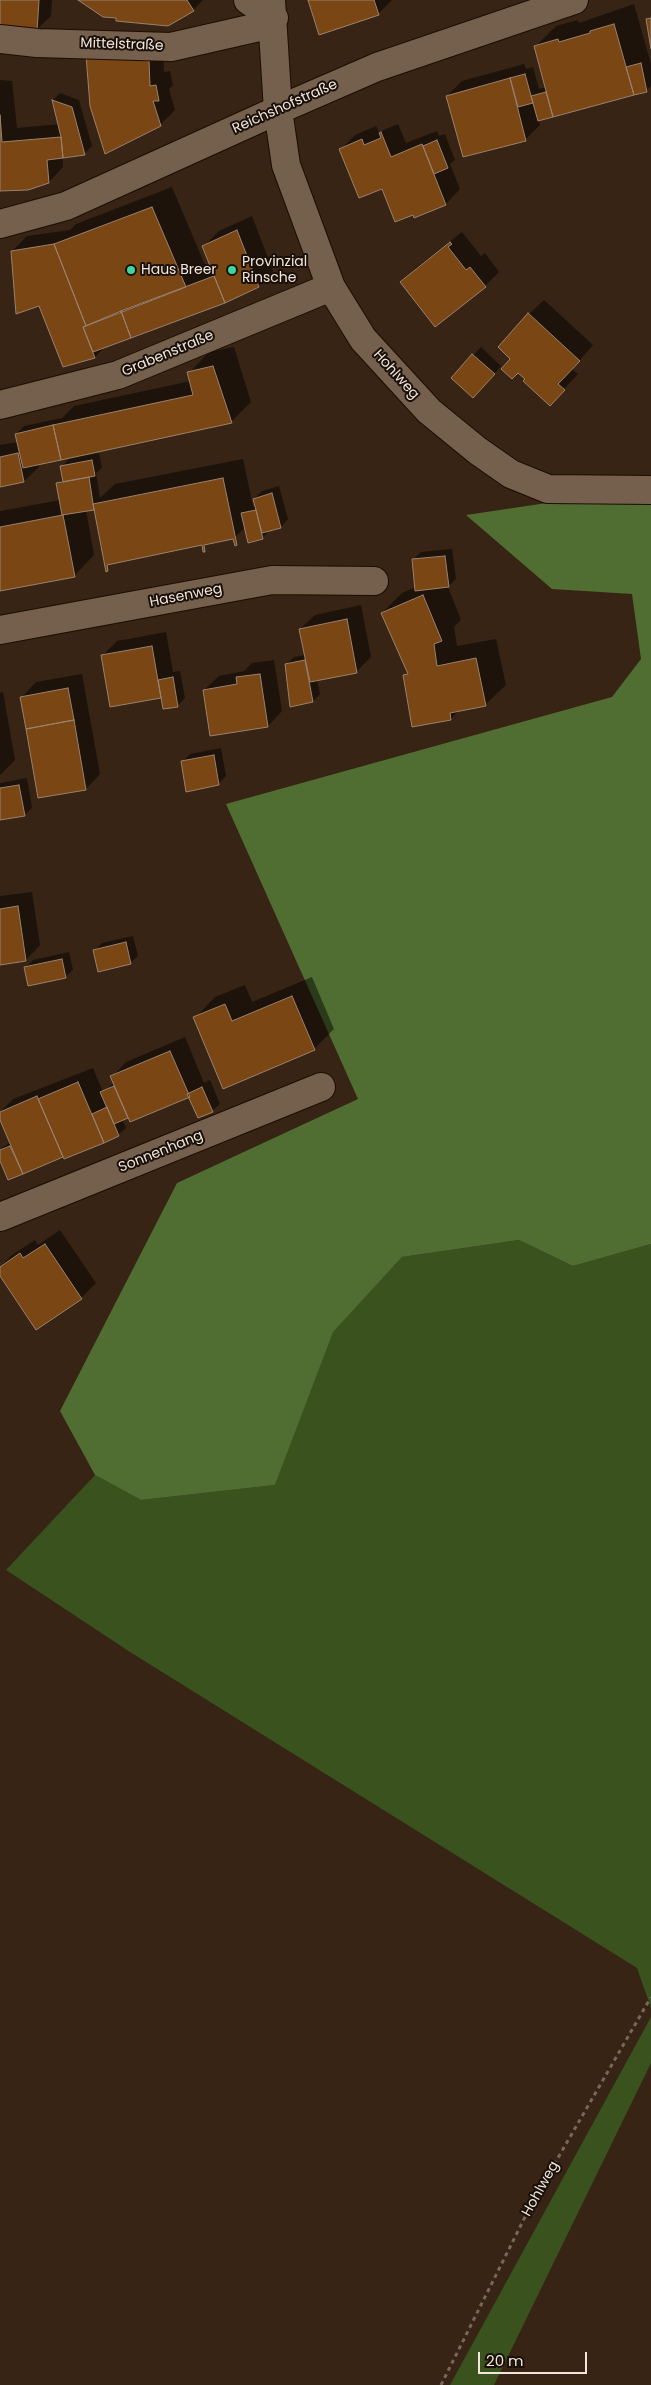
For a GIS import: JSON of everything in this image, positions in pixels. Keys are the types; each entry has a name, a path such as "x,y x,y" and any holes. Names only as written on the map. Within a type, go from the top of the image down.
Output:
{"street":[{"path":"248,0 272,14"},
{"name":"Reichshofstraße","path":"0,224 66,206 377,67 574,0"},
{"name":"Mittelstraße","path":"0,39 37,43 171,47 272,14"},
{"name":"Hohlweg","path":"272,14 278,110 286,165 331,288 363,339 429,411 478,451 512,474 548,489 651,490"},
{"name":"Grabenstraße","path":"0,405 118,375 331,288"},
{"name":"Hasenweg","path":"0,630 272,580 374,581"},
{"name":"Sonnenhang","path":"0,1217 321,1087"}],"path":[{"name":"Hohlweg","path":"441,2385 533,2201 651,1997"}],"green space":[{"path":"594,496 651,500 651,1244 573,1266 519,1240 402,1257 333,1332 275,1485 141,1500 95,1475 60,1411 177,1183 358,1099 226,804 612,697 641,659 632,594 552,589 466,515"},
{"path":"519,1240 573,1266 651,1244 651,2008 637,1968 130,1652 6,1570 95,1475 141,1500 275,1485 332,1332 402,1257"},
{"path":"651,2017 651,2063 494,2385 450,2385"}],"building":[{"path":"0,0 39,0 37,32 0,29"},
{"path":"78,0 187,0 194,11 168,26 116,21 116,18 103,17"},
{"path":"308,0 374,0 379,15 319,35"},
{"path":"651,18 651,49 646,19"},
{"path":"614,24 634,95 553,117 534,46 558,39 559,42"},
{"path":"86,55 149,61 150,86 156,85 159,101 153,101 161,126 105,154 90,106"},
{"path":"641,63 647,92 634,95 626,67"},
{"path":"525,74 533,103 518,107 510,78"},
{"path":"510,78 526,141 463,157 446,96"},
{"path":"546,92 553,117 538,121 531,96"},
{"path":"52,100 72,107 85,155 63,158 61,137"},
{"path":"0,115 2,142 61,137 63,158 47,160 49,183 28,190 0,191"},
{"path":"381,132 391,157 422,144 446,205 414,218 413,215 395,222 382,189 359,198 339,149 362,139 364,145 381,138 379,133"},
{"path":"437,140 448,168 434,174 423,146"},
{"path":"152,207 186,287 86,326 54,244"},
{"path":"237,230 259,287 225,303 202,246"},
{"path":"450,242 452,244 448,247 466,270 470,267 486,287 435,327 400,282"},
{"path":"54,244 86,326 83,327 95,358 63,367 39,306 16,314 11,251"},
{"path":"214,276 225,303 131,338 121,311"},
{"path":"121,311 131,338 93,352 83,327"},
{"path":"528,313 580,361 558,384 565,390 550,406 523,381 525,379 518,373 512,379 501,369 510,359 498,347"},
{"path":"472,354 495,374 473,398 451,378"},
{"path":"213,366 232,423 61,460 53,425 193,395 187,372"},
{"path":"53,425 61,460 23,468 15,434"},
{"path":"18,453 24,482 0,487 0,457"},
{"path":"92,460 95,476 63,482 60,466"},
{"path":"89,477 94,510 62,515 56,483"},
{"path":"223,478 237,545 235,546 233,539 204,545 205,552 203,552 202,545 107,565 108,571 106,572 93,504"},
{"path":"272,493 281,528 262,533 253,499"},
{"path":"256,510 263,539 248,543 241,513"},
{"path":"63,515 75,577 0,591 0,527"},
{"path":"445,556 449,587 415,591 412,559"},
{"path":"423,595 442,641 434,644 437,666 476,658 486,706 450,713 451,720 412,727 403,675 408,674 381,613"},
{"path":"347,619 357,673 310,682 299,629"},
{"path":"152,646 161,698 110,707 101,655"},
{"path":"305,660 313,702 290,707 285,664"},
{"path":"260,674 268,727 210,736 203,690 237,684 236,677"},
{"path":"173,677 178,707 163,709 158,680"},
{"path":"68,688 74,720 26,729 20,697"},
{"path":"74,720 86,790 38,798 26,729"},
{"path":"214,755 219,785 186,792 181,761"},
{"path":"19,785 25,816 0,820 0,788"},
{"path":"18,906 26,961 0,965 0,909"},
{"path":"126,942 131,964 98,972 93,950"},
{"path":"62,959 66,978 28,986 24,967"},
{"path":"292,996 315,1050 223,1089 193,1017 225,1004 232,1021"},
{"path":"170,1051 190,1097 130,1122 110,1076"},
{"path":"78,1082 104,1143 64,1159 38,1099"},
{"path":"114,1086 128,1118 114,1124 100,1092"},
{"path":"202,1087 213,1112 198,1118 187,1094"},
{"path":"37,1096 63,1157 23,1174 0,1120 0,1112"},
{"path":"107,1107 119,1136 104,1143 92,1114"},
{"path":"10,1146 23,1174 8,1180 0,1161 0,1150"},
{"path":"45,1244 82,1299 36,1330 0,1276 0,1267 20,1253 23,1258"}],"place":[{"name":"Haus Breer","path":"131,270"},
{"name":"Provinzial Rinsche","path":"232,270"}]}
